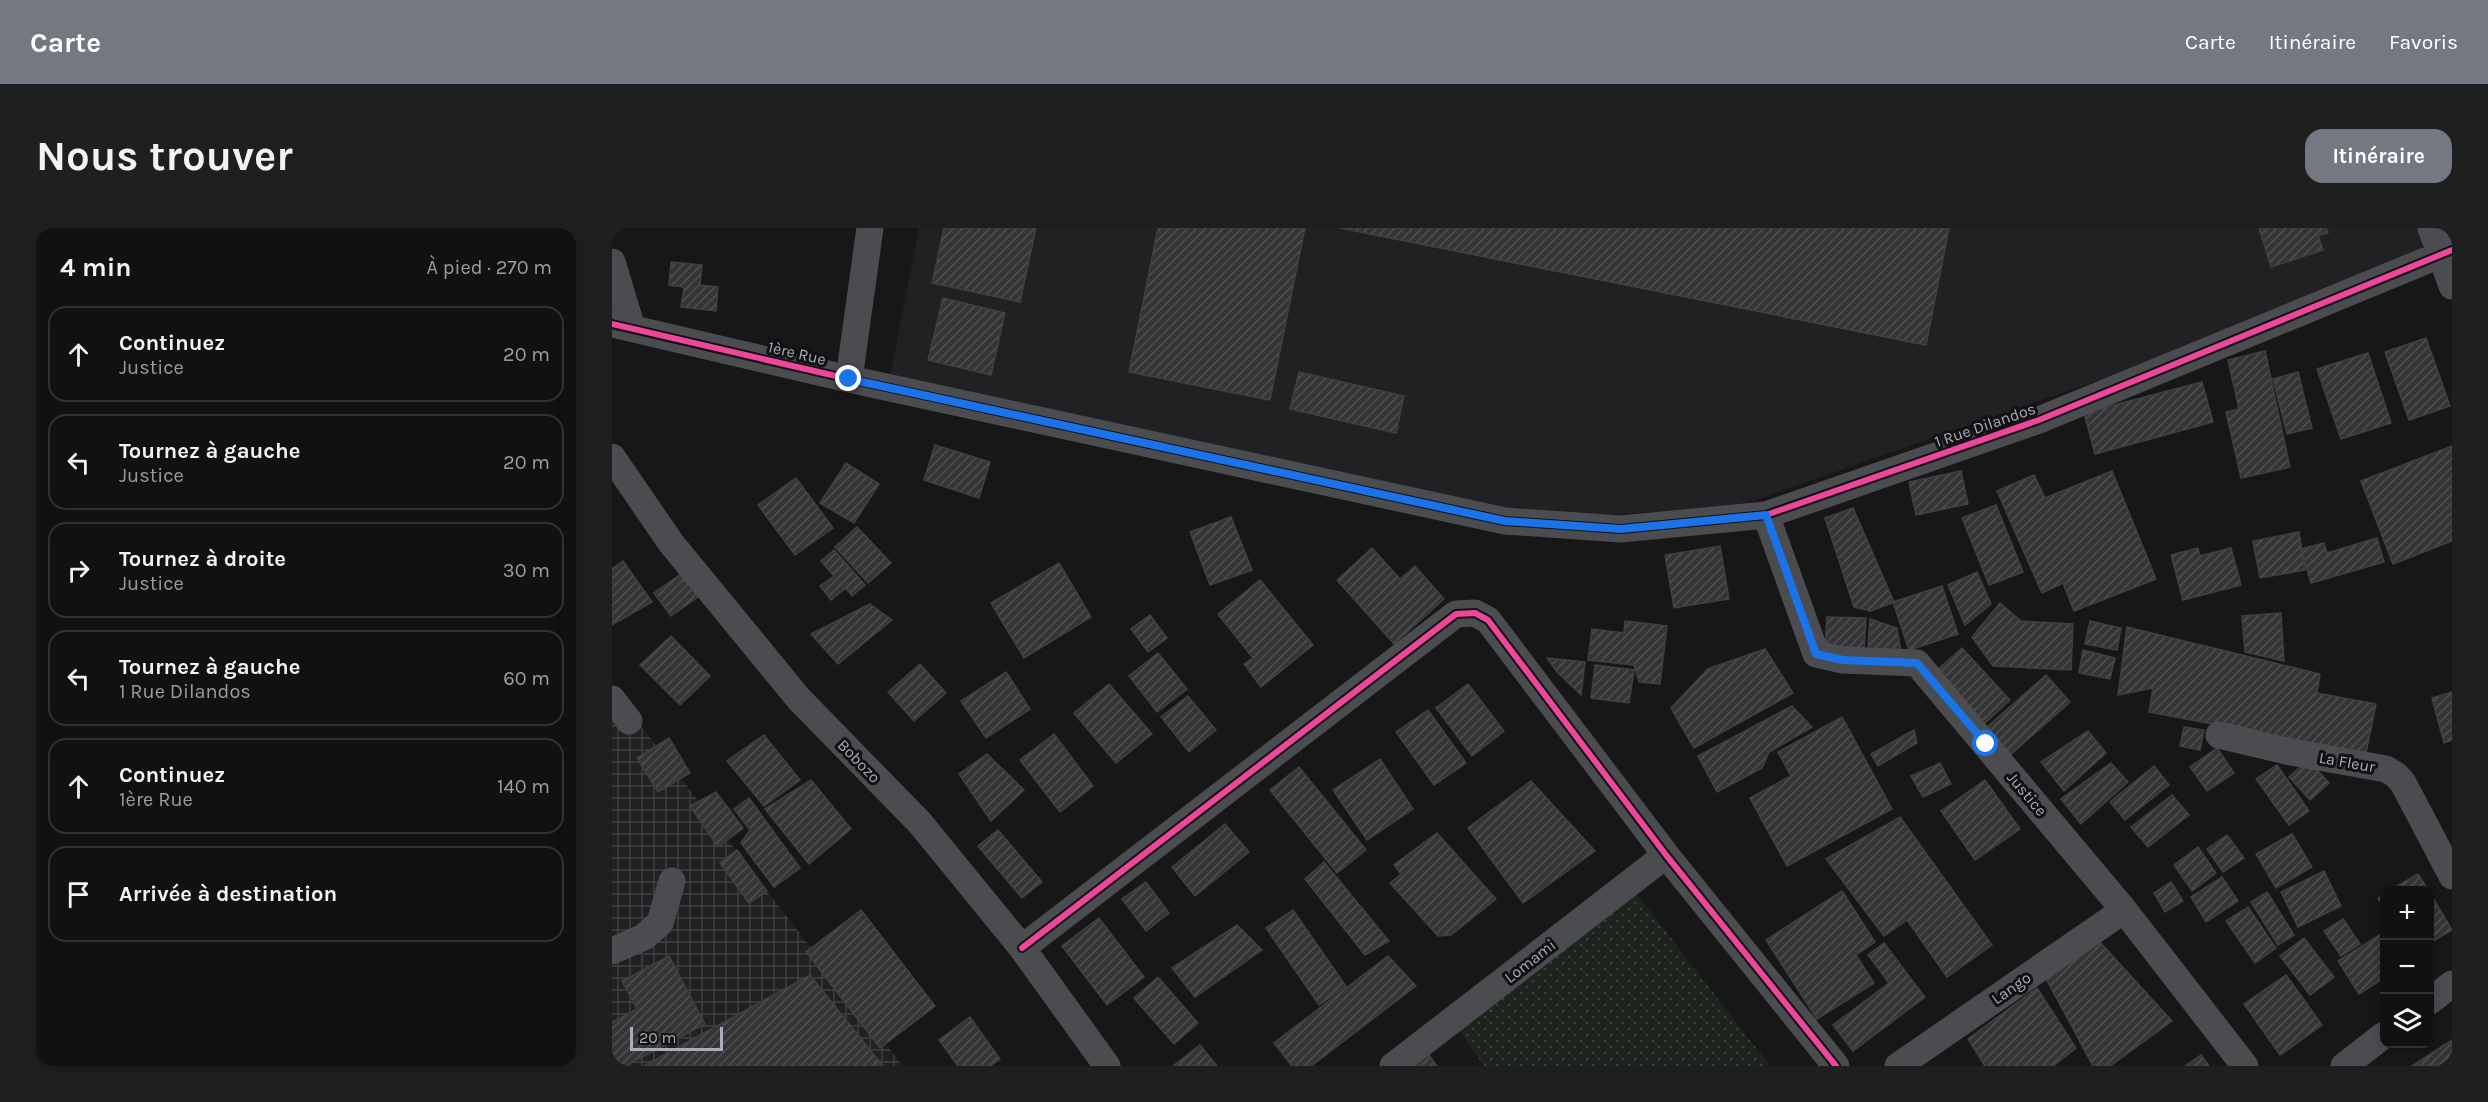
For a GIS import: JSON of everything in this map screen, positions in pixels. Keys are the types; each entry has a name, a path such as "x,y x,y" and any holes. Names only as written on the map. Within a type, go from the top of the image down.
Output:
{"street":[{"path":"849,379 870,228"},
{"path":"2431,228 2446,253 2452,286"},
{"name":"1 Rue Dilandos","path":"1505,521 1621,529 1766,515 2039,420 2446,253"},
{"path":"612,262 622,326"},
{"name":"1ère Rue","path":"622,326 849,379 1505,521"},
{"name":"Bobozo","path":"612,457 671,543 792,690 920,823 1022,948 1107,1066"},
{"name":"Justice","path":"1766,515 1816,654 1843,660 1917,663 2124,910 2245,1066"},
{"path":"1022,948 1456,614 1475,613 1488,620 1666,855 1836,1066"},
{"path":"612,699 629,721"},
{"name":"La Fleur","path":"2219,735 2291,752 2386,769 2396,775 2403,783 2452,876"},
{"name":"Lomami","path":"1393,1066 1666,855"},
{"path":"612,951 644,938 660,923 672,881"},
{"name":"Lango","path":"1898,1066 2124,910"},
{"path":"2434,998 2452,984"},
{"path":"2344,1066 2380,1039"}],"shaded area":[{"path":"919,228 2452,228 2452,257 1735,507 1522,520 887,392"},
{"path":"612,688 767,891 903,1066 612,1066"},
{"path":"1636,893 1770,1066 1484,1066 1459,1030"}],"building":[{"path":"944,228 1036,228 1020,302 932,283"},
{"path":"1158,228 1305,228 1270,400 1129,372"},
{"path":"1340,228 1949,228 1926,345"},
{"path":"2259,228 2326,228 2328,233 2318,235 2323,250 2271,267"},
{"path":"671,262 702,265 700,285 718,287 716,311 681,307 684,287 669,285"},
{"path":"943,298 1005,313 991,375 928,360"},
{"path":"2426,338 2450,406 2409,420 2385,352"},
{"path":"2265,351 2290,467 2241,478 2226,412 2239,409 2228,360"},
{"path":"2368,353 2391,423 2341,439 2317,369"},
{"path":"1299,372 1404,396 1396,433 1290,409"},
{"path":"2298,372 2312,428 2287,434 2273,379"},
{"path":"2202,382 2213,422 2095,454 2084,413"},
{"path":"935,445 990,462 979,498 924,480"},
{"path":"2452,446 2452,541 2393,564 2361,481"},
{"path":"846,463 879,484 854,523 820,503"},
{"path":"1961,471 1968,504 1916,515 1909,482"},
{"path":"2112,471 2156,579 2074,611 2063,583 2042,593 1997,491 2034,475 2045,498"},
{"path":"796,478 833,528 795,555 758,505"},
{"path":"1996,505 2023,572 1989,585 1962,518"},
{"path":"1853,508 1894,602 1871,611 1854,607 1825,518"},
{"path":"1231,517 1252,570 1210,585 1190,532"},
{"path":"857,527 891,563 868,583 835,547"},
{"path":"2299,532 2305,570 2260,578 2253,541"},
{"path":"2377,538 2384,562 2311,583 2301,549 2324,543 2327,553"},
{"path":"1720,546 1729,599 1674,608 1665,555"},
{"path":"1372,548 1400,579 1415,566 1444,599 1394,644 1337,580"},
{"path":"2198,548 2200,556 2231,548 2241,585 2183,600 2171,555"},
{"path":"834,550 865,585 852,596 846,588 831,600 820,586 834,576 821,561"},
{"path":"623,561 652,602 612,625 612,569"},
{"path":"1059,563 1091,617 1024,658 991,603"},
{"path":"1977,572 1991,604 1965,625 1948,585"},
{"path":"681,574 698,597 671,616 654,593"},
{"path":"1260,580 1313,645 1261,687 1244,664 1253,658 1218,614"},
{"path":"1942,586 1958,634 1909,650 1893,602"},
{"path":"2000,603 2021,621 2073,624 2071,670 1993,666 1972,637"},
{"path":"870,604 892,620 838,664 811,634"},
{"path":"2281,613 2284,661 2245,652 2242,616"},
{"path":"1150,615 1167,638 1148,652 1131,629"},
{"path":"1827,617 1866,618 1864,648 1825,646"},
{"path":"1870,619 1897,628 1901,653 1868,648"},
{"path":"1625,621 1667,626 1660,684 1639,682 1634,665 1588,660 1592,629 1624,633"},
{"path":"2090,621 2121,628 2117,650 2085,644"},
{"path":"2127,627 2320,674 2317,693 2376,704 2366,753 2149,712 2153,688 2118,695"},
{"path":"671,636 710,676 680,705 640,665"},
{"path":"1962,648 2010,700 1983,725 1935,672"},
{"path":"1765,649 1793,693 1694,748 1671,708 1708,669"},
{"path":"2083,650 2115,658 2110,679 2079,673"},
{"path":"1158,653 1187,689 1157,712 1129,676"},
{"path":"1547,658 1585,662 1581,695 1557,672"},
{"path":"920,664 946,693 914,721 888,692"},
{"path":"1595,665 1634,670 1629,703 1591,698"},
{"path":"1006,672 1030,709 986,738 961,701"},
{"path":"2046,675 2070,702 2009,756 1985,729"},
{"path":"1109,684 1152,734 1116,763 1074,713"},
{"path":"1468,684 1504,731 1472,756 1436,708"},
{"path":"2452,692 2452,740 2444,743 2432,698"},
{"path":"1188,696 1216,730 1189,752 1161,717"},
{"path":"1792,706 1812,727 1769,752 1762,768 1717,792 1698,756"},
{"path":"1428,710 1466,763 1434,785 1396,732"},
{"path":"1842,717 1892,809 1787,866 1750,798 1791,776 1778,752"},
{"path":"2184,727 2204,730 2200,750 2180,746"},
{"path":"1914,730 1917,743 1878,766 1871,754"},
{"path":"2088,731 2106,753 2064,791 2041,762"},
{"path":"1054,734 1093,786 1060,812 1020,760"},
{"path":"764,735 800,780 764,806 727,761"},
{"path":"669,738 690,773 658,792 637,758"},
{"path":"2217,748 2234,773 2207,791 2190,767"},
{"path":"987,754 1024,790 991,821 959,774"},
{"path":"1380,759 1413,809 1367,840 1333,790"},
{"path":"2308,760 2329,783 2310,800 2289,777"},
{"path":"1940,763 1951,784 1923,797 1911,776"},
{"path":"2111,763 2128,782 2081,824 2061,799"},
{"path":"2277,765 2309,811 2289,825 2256,779"},
{"path":"2154,766 2169,785 2125,820 2110,802"},
{"path":"1299,767 1366,850 1337,873 1270,790"},
{"path":"811,780 851,829 809,864 765,809"},
{"path":"1985,780 2020,829 1975,860 1941,811"},
{"path":"1531,781 1595,851 1523,903 1468,828"},
{"path":"716,792 743,828 718,847 690,806"},
{"path":"2172,795 2189,815 2148,847 2131,827"},
{"path":"749,798 800,868 774,887 741,843 750,830 734,809"},
{"path":"1900,817 1992,945 1947,977 1907,920 1884,936 1826,859"},
{"path":"1225,824 1249,852 1195,896 1172,867"},
{"path":"998,830 1042,882 1022,898 978,846"},
{"path":"1437,833 1496,899 1451,935 1438,936 1390,883 1401,874 1394,865"},
{"path":"2292,834 2312,867 2276,888 2256,854"},
{"path":"2227,835 2244,858 2223,872 2207,849"},
{"path":"2198,847 2216,873 2192,891 2174,865"},
{"path":"737,850 767,891 749,903 720,863"},
{"path":"1324,862 1389,941 1365,955 1305,879"},
{"path":"2324,871 2341,906 2298,927 2281,892"},
{"path":"2418,874 2426,886 2397,886"},
{"path":"2222,877 2238,901 2206,922 2191,897"},
{"path":"1146,882 1169,913 1146,931 1122,899"},
{"path":"2171,882 2183,901 2165,912 2154,893"},
{"path":"1842,891 1875,942 1856,955 1874,983 1817,1019 1766,940"},
{"path":"2267,892 2294,935 2278,945 2251,902"},
{"path":"2434,900 2452,930 2434,941"},
{"path":"2248,907 2276,948 2255,963 2226,921"},
{"path":"861,910 935,1006 880,1048 806,952"},
{"path":"1293,910 1346,986 1319,1005 1266,928"},
{"path":"1099,918 1144,977 1107,1005 1062,946"},
{"path":"2343,919 2360,944 2341,956 2324,931"},
{"path":"1237,925 1262,950 1195,997 1172,968"},
{"path":"2380,935 2380,981 2359,994 2338,961"},
{"path":"2304,938 2334,977 2310,995 2280,956"},
{"path":"2098,940 2172,1021 2110,1066 2093,1066 2043,973"},
{"path":"1884,943 1925,997 1853,1051 1833,1025 1889,983 1868,955"},
{"path":"669,956 705,1024 625,1066 612,1066 612,1022 637,1009 622,981"},
{"path":"1388,956 1416,986 1311,1066 1292,1066 1274,1043"},
{"path":"810,975 883,1066 644,1066"},
{"path":"2286,975 2322,1025 2280,1055 2244,1004"},
{"path":"1158,977 1198,1023 1174,1044 1134,998"},
{"path":"2037,988 2076,1048 2053,1066 1985,1066 1968,1039"},
{"path":"970,1017 1000,1059 990,1066 958,1066 939,1040"},
{"path":"2452,1040 2452,1066 2412,1066"},
{"path":"1200,1045 1217,1066 1173,1066"},
{"path":"1429,1055 1437,1066 1413,1066"},
{"path":"2201,1055 2209,1066 2185,1066"}],"cycle path":[{"path":"612,324 849,379 1505,521 1621,529 1766,515 2039,420 2452,250"},
{"path":"1022,948 1456,614 1475,613 1488,620 1666,855 1836,1066"}],"route":[{"path":"849,379 1505,521 1621,529 1766,515 1816,654 1843,660 1917,663 1986,744"}]}
